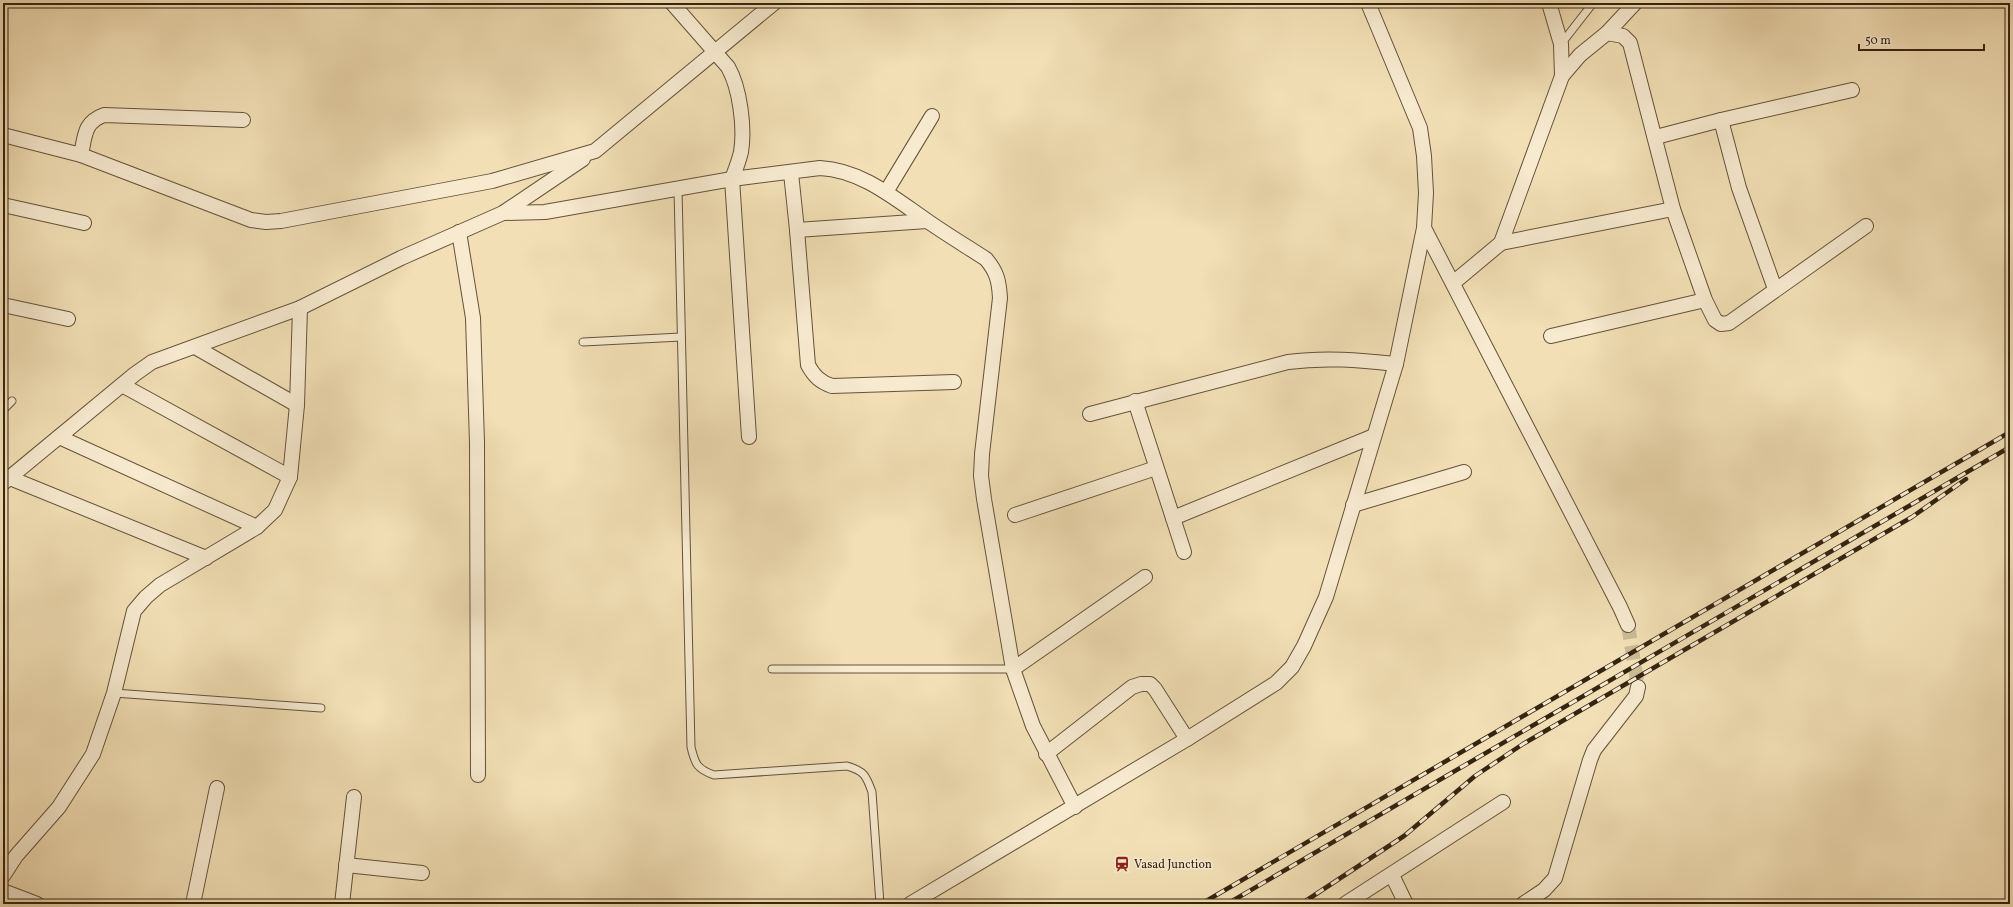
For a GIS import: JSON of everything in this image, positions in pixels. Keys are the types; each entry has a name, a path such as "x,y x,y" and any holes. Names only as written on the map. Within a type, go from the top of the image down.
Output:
{"street":[{"path":"672,3 728,67 739,93 742,140 741,153 732,179 749,437"},
{"path":"206,558 6,480 152,362 300,308 459,232 503,213 595,151 774,3"},
{"path":"910,904 1075,807 1276,683 1292,667 1304,646 1326,597 1396,364 1424,228 1426,193 1420,128 1368,3"},
{"path":"1549,3 1561,44 1562,76"},
{"path":"1501,242 1562,76 1580,55 1607,33 1635,3"},
{"path":"1607,33 1622,36 1630,43 1656,137 1673,209 1705,300 1714,320 1721,324 1728,323 1866,226"},
{"path":"1656,137 1721,120 1852,90"},
{"path":"81,155 87,127 94,118 104,115 243,120"},
{"path":"886,192 932,116"},
{"path":"1721,120 1739,188 1775,289"},
{"path":"3,135 81,155 251,220 266,222 281,221 492,181 595,151"},
{"path":"503,213 545,212 678,190 732,179 791,173 820,168 834,169 846,172 886,192 927,221 986,259 995,270 999,282 1000,298 982,454 981,476 1013,669 1033,726 1046,754 1075,807"},
{"path":"791,173 808,365 814,375 822,383 832,386 954,382"},
{"path":"3,205 84,223"},
{"path":"1453,282 1501,242 1673,209"},
{"path":"797,230 927,221"},
{"path":"1424,228 1628,625"},
{"path":"459,232 473,326 477,443 478,775"},
{"path":"1551,336 1705,300"},
{"path":"3,305 68,319"},
{"path":"3,876 16,856 60,808 93,754 114,694 134,611 146,597 160,585 257,527 275,510 290,477 297,405 300,308"},
{"path":"195,347 297,405"},
{"path":"1090,414 1288,362 1316,358 1341,358 1396,364"},
{"path":"122,385 290,477"},
{"path":"1135,401 1184,552"},
{"path":"1173,518 1374,436"},
{"path":"59,437 257,527"},
{"path":"1015,515 1156,468"},
{"path":"1353,506 1464,472"},
{"path":"1013,669 1145,577"},
{"path":"1046,754 1132,687 1141,684 1150,684 1156,689 1187,739"},
{"path":"1523,904 1544,890 1555,878 1592,755 1636,696 1638,687"},
{"path":"193,904 217,788"},
{"path":"342,904 354,797"},
{"path":"1345,904 1503,802"},
{"path":"346,865 422,873"},
{"path":"1392,875 1406,904"},
{"path":"3,891 37,904"}],"lane":[{"path":"1561,44 1593,3"},
{"path":"678,190 691,747 694,762 702,770 714,775 846,766 860,770 868,779 872,792 880,904"},
{"path":"582,342 681,337"},
{"path":"3,410 12,401"},
{"path":"772,669 1013,669"},
{"path":"114,694 322,708"}],"tunnel":[{"path":"1628,625 1638,687"}],"railway":[{"path":"1201,904 2010,432"},
{"path":"1227,904 2010,447"},
{"path":"1301,904 1404,836 1475,776 1523,744 1912,517 1966,479"}],"place":[{"name":"Vasad Junction","path":"1122,864"}]}
